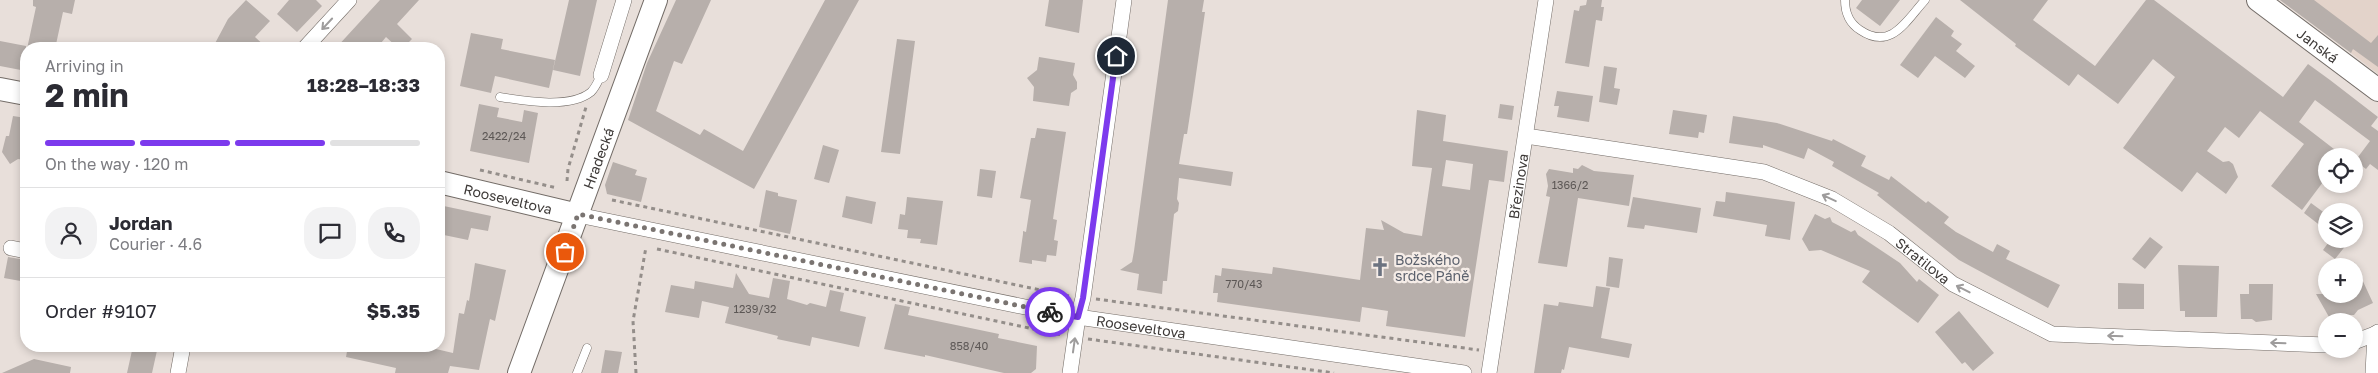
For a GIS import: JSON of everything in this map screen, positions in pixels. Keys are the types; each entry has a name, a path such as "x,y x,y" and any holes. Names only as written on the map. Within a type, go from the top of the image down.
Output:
{"main road":[{"name":"Hradecká","path":"519,373 656,0"},
{"name":"Janská","path":"2258,0 2378,90"},
{"path":"0,89 20,93"},
{"name":"Rooseveltova","path":"445,183 578,214"}],"street":[{"path":"310,42 349,0"},
{"path":"601,75 624,0"},
{"path":"1070,373 1078,317 1083,298 1124,0"},
{"name":"Březinova","path":"1489,373 1546,0"},
{"name":"Stratilova","path":"1526,136 1764,172 1832,199 1889,233 1953,284 2052,334 2318,345"},
{"name":"Rooseveltova","path":"578,214 1078,317 1464,373"},
{"path":"2363,338 2376,333 2374,373"},
{"path":"178,373 183,352"}],"lane":[{"path":"1845,0 1850,21 1855,27 1876,38 1884,38 1896,33 1925,0"},
{"path":"500,96 554,102 584,96 592,90 601,75"},
{"path":"577,373 587,348"}],"path":[{"path":"567,181 568,170 585,112 584,96"},
{"path":"479,170 557,188"},
{"path":"612,200 1070,297"},
{"path":"637,245 1075,338 1334,373"},
{"path":"636,373 632,326 646,246"},
{"path":"1094,299 1492,352"}],"shaded area":[{"path":"2280,0 2378,0 2378,74 2351,53"}],"building":[{"path":"33,0 75,0 72,14 63,12 57,42 28,42 36,7 33,6"},
{"path":"246,0 270,21 255,37 260,42 216,42 228,19"},
{"path":"289,0 316,0 322,6 297,32 277,14"},
{"path":"380,0 419,0 397,24 412,39 409,42 391,42 386,37 382,42 341,42"},
{"path":"569,0 597,0 580,76 553,70"},
{"path":"676,0 711,0 682,64 674,61 656,111 700,135 704,129 743,151 825,0 859,0 754,189 628,120 647,63"},
{"path":"1049,0 1083,0 1079,33 1045,26"},
{"path":"1168,0 1204,0 1202,12 1205,12 1187,134 1184,134 1179,164 1233,172 1231,186 1179,178 1178,211 1174,214 1167,281 1163,281 1162,294 1137,290 1139,274 1120,270 1132,262 1134,251"},
{"path":"1587,0 1602,0 1601,7 1604,7 1602,21 1596,20 1589,67 1565,63 1574,10 1579,11 1580,6 1586,5"},
{"path":"1862,0 1900,0 1880,26 1856,8"},
{"path":"1960,0 2048,0 2033,20 2095,66 2146,0 2154,0 2283,97 2308,64 2330,80 2378,117 2371,126 2378,131 2378,170 2370,164 2366,169 2363,167 2363,150 2370,141 2315,100 2299,122 2333,148 2318,148 2318,189 2302,210 2271,186 2304,144 2260,111 2239,138 2225,127 2207,151 2223,162 2229,161 2233,164 2238,177 2226,194 2197,172 2182,192 2123,148 2175,77 2153,59 2118,104 2078,74 2069,86 2015,46 2016,44"},
{"path":"2280,0 2314,0 2371,43 2378,35 2378,67 2353,49 2351,53"},
{"path":"1936,17 1954,31 1951,36 1962,44 1956,51 1975,66 1965,78 1935,56 1918,78 1900,65"},
{"path":"471,33 503,39 501,49 555,60 549,88 495,76 491,93 460,86"},
{"path":"897,39 915,41 900,154 881,152"},
{"path":"0,41 20,45 20,70 0,66"},
{"path":"1039,57 1075,63 1073,75 1077,82 1077,89 1071,93 1069,106 1033,101 1034,87 1027,78 1037,70"},
{"path":"1604,66 1617,68 1614,88 1620,89 1617,105 1599,102"},
{"path":"1557,91 1593,96 1589,122 1557,117 1559,106 1554,106"},
{"path":"479,104 499,108 497,117 522,122 524,110 538,113 529,163 470,151"},
{"path":"1500,104 1514,106 1512,120 1498,118"},
{"path":"1417,110 1446,115 1443,141 1508,151 1504,182 1489,180 1465,337 1386,326 1388,311 1362,307 1360,322 1217,302 1218,293 1213,293 1215,275 1221,276 1222,268 1272,274 1273,267 1360,280 1366,228 1384,230 1381,220 1404,233 1422,236 1432,168 1412,166","holes":["1446,160 1473,164 1470,190 1442,186"]},
{"path":"1673,110 1707,115 1704,133 1699,132 1698,138 1669,134"},
{"path":"13,116 20,117 20,159 10,164 2,152 6,136 9,136"},
{"path":"1733,116 1777,123 1832,141 1833,139 1866,156 1861,166 1889,180 1891,176 1926,203 1928,201 1949,217 1944,223 1956,232 1993,252 1997,244 2010,251 2006,259 2060,285 2048,308 1959,260 1877,195 1879,193 1832,166 1834,162 1808,148 1804,159 1763,145 1763,148 1729,143"},
{"path":"1037,128 1066,132 1053,219 1057,220 1054,240 1058,241 1056,256 1047,255 1046,262 1032,260 1032,264 1019,262 1023,231 1026,232 1031,200 1020,198 1031,138 1035,138"},
{"path":"823,145 839,150 829,183 814,179"},
{"path":"613,162 637,170 635,175 647,178 641,202 607,194 605,185"},
{"path":"1582,165 1594,171 1634,175 1629,206 1578,198 1567,267 1538,263 1550,197 1546,196 1548,186 1546,174 1549,169 1573,173 1573,168 1578,169"},
{"path":"980,169 996,171 992,198 977,196"},
{"path":"766,190 778,193 778,196 797,200 790,234 759,227"},
{"path":"1726,192 1795,202 1790,240 1765,236 1767,225 1713,216 1716,201 1725,202"},
{"path":"846,196 876,202 872,224 842,217"},
{"path":"907,197 943,201 937,245 920,243 921,239 907,238 908,230 898,229 900,214 905,215"},
{"path":"1633,197 1701,208 1697,233 1645,225 1644,229 1627,227"},
{"path":"2311,203 2318,208 2318,224 2304,213"},
{"path":"445,206 491,216 488,231 471,228 468,240 445,235"},
{"path":"1815,214 1825,219 1830,217 1832,222 1851,232 1855,230 1858,235 1900,263 1917,282 1919,279 1939,295 1918,323 1862,282 1870,271 1821,250 1809,251 1802,239"},
{"path":"2150,237 2163,247 2145,269 2132,259"},
{"path":"2324,248 2344,248 2336,258 2323,250"},
{"path":"8,257 20,259 20,281 4,278"},
{"path":"1609,257 1623,259 1619,288 1606,286"},
{"path":"475,263 506,270 495,321 490,319 479,370 450,366 448,373 395,373 396,368 346,357 347,352 445,351 453,353 459,313 464,314 467,300 469,301"},
{"path":"2178,265 2219,266 2217,317 2185,317 2185,311 2180,311"},
{"path":"736,273 749,294 769,298 773,278 790,281 787,299 807,305 810,303 826,307 830,290 844,293 840,311 866,317 859,347 812,337 810,346 777,339 778,336 725,323 729,307 702,301 699,318 665,312 671,285 694,289 695,281 733,288"},
{"path":"2363,281 2373,303 2356,313 2327,313 2321,303 2363,303"},
{"path":"2118,283 2144,284 2144,309 2118,309"},
{"path":"2249,284 2273,284 2272,320 2256,322 2252,319 2241,319 2240,294 2249,294"},
{"path":"1596,286 1610,288 1601,338 1632,344 1629,358 1569,347 1564,370 1562,369 1561,373 1534,373 1544,304 1558,306 1559,302 1593,307"},
{"path":"895,304 910,307 908,315 999,334 998,338 1037,346 1036,369 1031,373 1004,373 925,355 925,357 884,349"},
{"path":"1959,311 1994,353 1973,371 1965,362 1962,364 1935,332"},
{"path":"605,350 622,352 618,373 601,373"},
{"path":"132,352 157,352 152,373 127,373"},
{"path":"34,359 71,367 70,373 2,373"}],"way so far":[{"path":"565,252 578,214 1050,312"}],"place":[{"name":"Božského srdce Páně","path":"1380,267"}],"route":[{"path":"1050,312 1078,317 1083,298 1116,56"}]}
